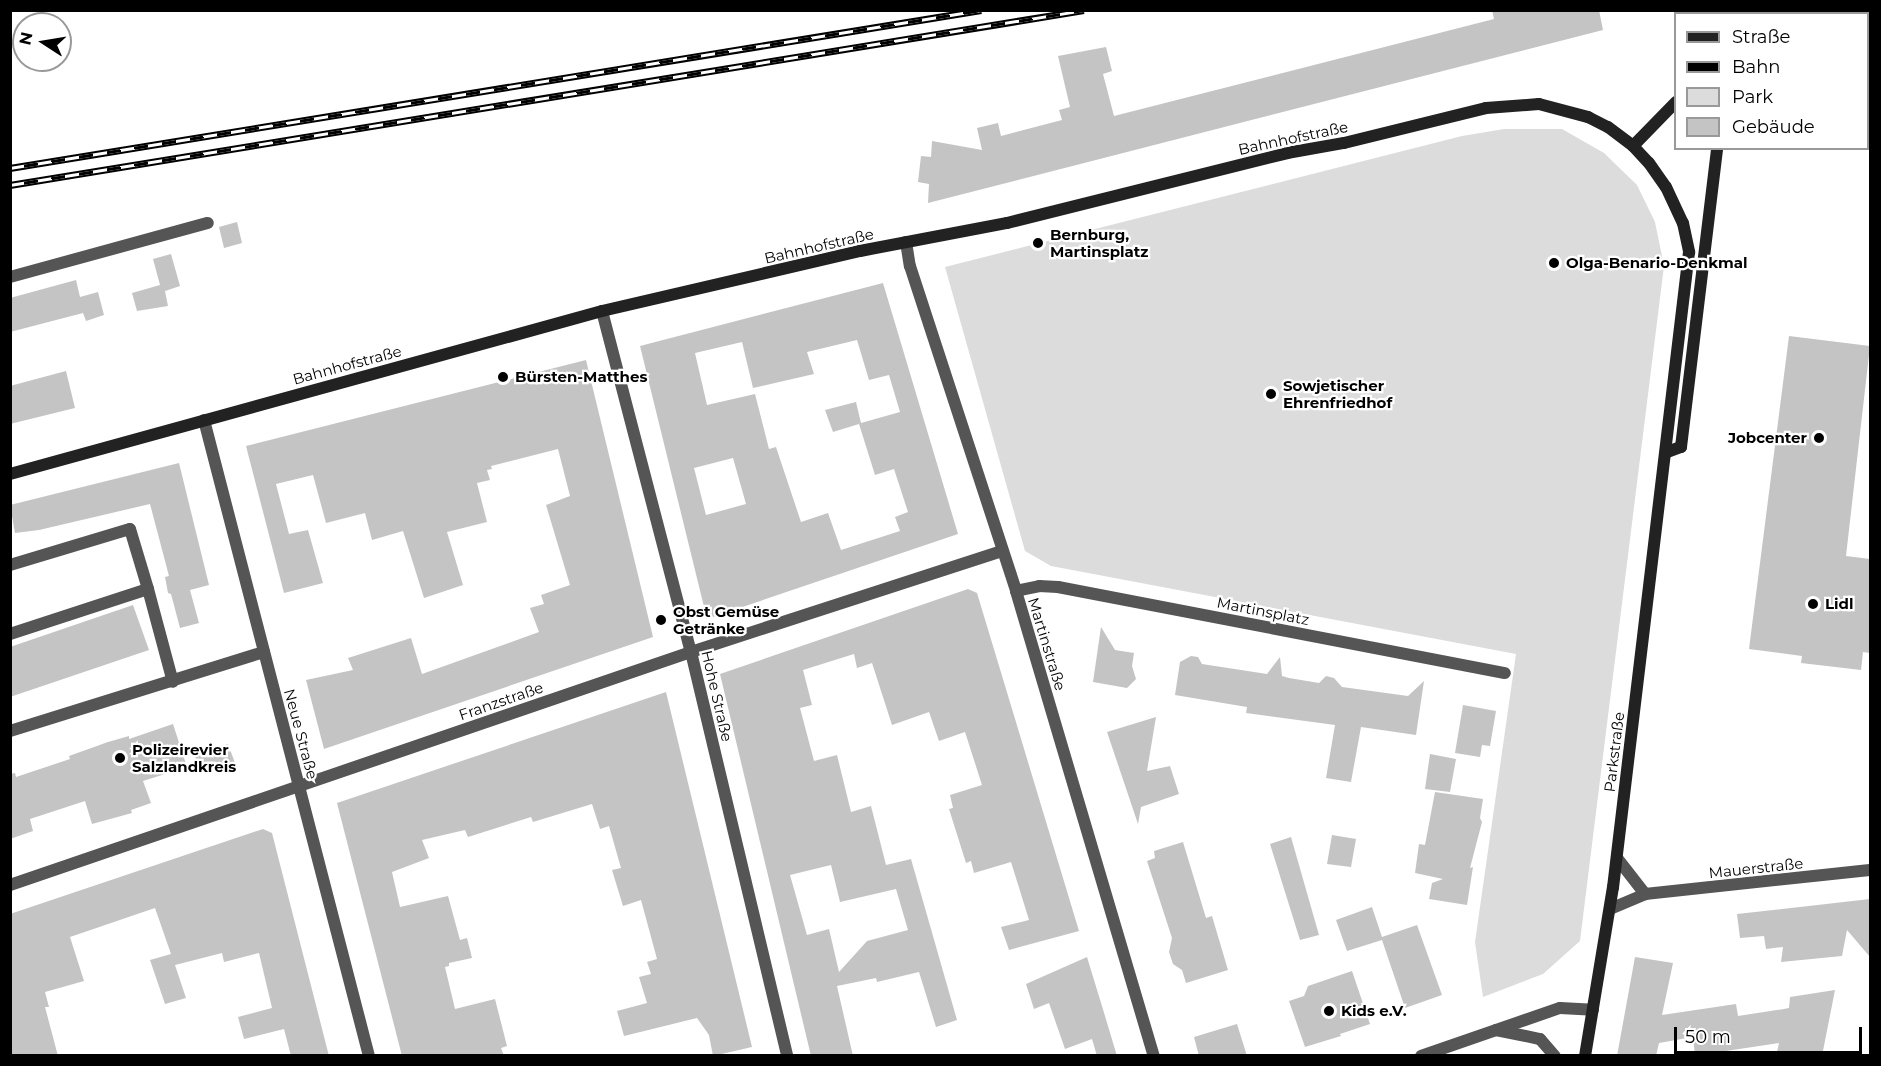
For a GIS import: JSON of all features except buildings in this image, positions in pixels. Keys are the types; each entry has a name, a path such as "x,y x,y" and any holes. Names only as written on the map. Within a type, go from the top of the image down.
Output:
{"main road":[{"name":"Bahnhofstraße","path":"10,474 602,311 906,242 1007,223 1287,153 1344,143 1500,105 1539,104 1564,109 1608,127 1633,146"},
{"path":"1633,146 1674,104"},
{"name":"Parkstraße","path":"1585,1056 1611,909 1689,252 1683,223 1665,187 1633,146"},
{"path":"1667,452 1681,447 1717,150"}],"street":[{"path":"10,276 208,223"},
{"name":"Martinstraße","path":"906,242 915,281 1016,591 1154,1056"},
{"name":"Hohe Straße","path":"602,311 691,652 786,1056"},
{"name":"Neue Straße","path":"204,420 369,1056"},
{"path":"10,565 130,529 173,682"},
{"name":"Franzstraße","path":"10,885 691,652 1002,551"},
{"name":"Martinsplatz","path":"1016,591 1038,586 1058,586 1505,673"},
{"path":"10,634 148,589"},
{"path":"10,731 264,652"},
{"path":"1617,858 1645,894"},
{"name":"Mauerstraße","path":"1611,909 1645,894 1870,870"},
{"path":"1422,1056 1560,1008 1593,1010"},
{"path":"1495,1030 1540,1039 1555,1056"}],"green space":[{"path":"1504,129 1562,129 1604,153 1637,185 1655,222 1664,266 1580,941 1543,974 1483,997 1475,942 1516,654 1051,566 1025,551 945,267 1462,136"}],"railway":[{"path":"10,168 981,10"},
{"path":"10,185 1084,10"}],"place":[{"name":"Bernburg, Martinsplatz","path":"1038,243"},
{"name":"Olga-Benario-Denkmal","path":"1554,263"},
{"name":"Bürsten-Matthes","path":"503,377"},
{"name":"Sowjetischer Ehrenfriedhof","path":"1271,394"},
{"name":"Jobcenter","path":"1819,438"},
{"name":"Lidl","path":"1813,604"},
{"name":"Obst Gemüse Getränke","path":"661,620"},
{"name":"Polizeirevier Salzlandkreis","path":"120,758"},
{"name":"Kids e.V.","path":"1329,1011"}]}
